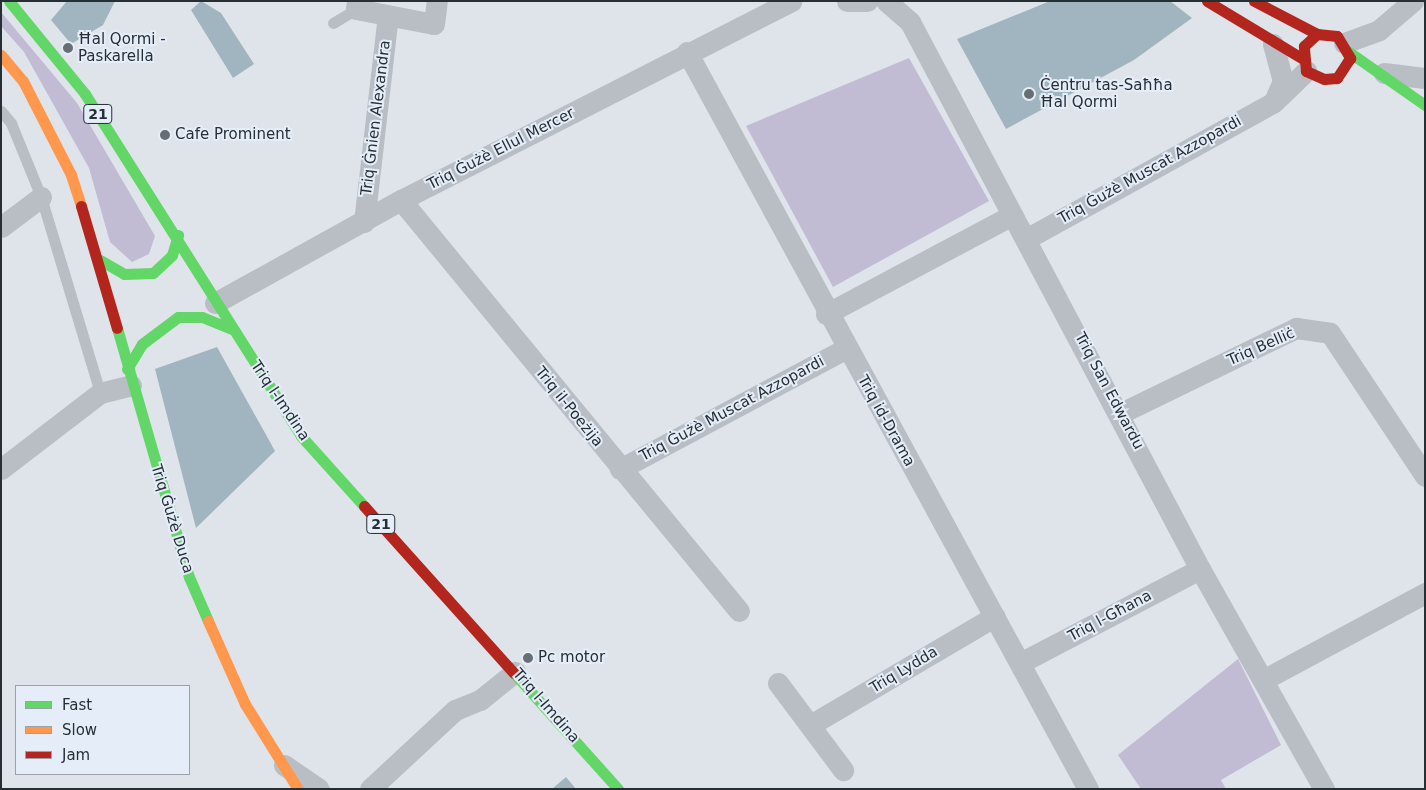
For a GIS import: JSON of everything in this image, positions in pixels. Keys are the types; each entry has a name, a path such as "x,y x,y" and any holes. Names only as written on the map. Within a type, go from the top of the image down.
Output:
{"main road":[{"name":"Triq l-Imdina","path":"9,1 85,94 178,235 215,303 301,436 516,672 610,786"},
{"path":"1207,1 1324,79 1337,78 1346,70 1346,47"},
{"path":"1254,1 1317,34 1338,36 1346,47 1384,73 1425,105"},
{"path":"1304,65 1304,46 1317,34"},
{"path":"1,55 23,81 71,176 100,260 124,274 153,273 172,255 178,235"},
{"name":"Triq Ġużè Duca","path":"100,260 129,377 189,577 245,704 298,789"},
{"path":"129,377 142,344 178,317 202,317 232,329"}],"street":[{"path":"357,5 388,15 434,24 437,1"},
{"name":"Triq Ġużè Ellul Mercer","path":"215,303 401,200 687,52 791,1"},
{"path":"847,1 867,1"},
{"name":"Triq San Edwardu","path":"886,1 910,22 1012,215 1121,413 1200,569 1324,789"},
{"path":"1346,47 1379,30 1412,1"},
{"name":"Triq Ġnien Alexandra","path":"364,222 388,15"},
{"path":"1273,44 1283,81 1274,102"},
{"name":"Triq id-Drama","path":"687,52 845,349 995,616 1088,789"},
{"name":"Triq Ġużè Muscat Azzopardi","path":"1026,239 1274,102 1304,65"},
{"path":"1384,73 1425,78"},
{"path":"1,227 41,197"},
{"name":"Triq il-Poeżija","path":"401,200 620,469 739,611"},
{"path":"826,314 1012,215"},
{"name":"Triq Belliċ","path":"1121,413 1296,328 1330,333 1425,476"},
{"name":"Triq Ġużè Muscat Azzopardi","path":"620,469 845,349"},
{"path":"1,469 100,393 129,377"},
{"name":"Triq l-Għana","path":"1020,663 1200,569"},
{"path":"1263,680 1425,593"},
{"name":"Triq Lydda","path":"812,724 995,616"},
{"path":"370,789 455,710 480,700 516,672"},
{"path":"778,683 812,724 843,770"},
{"name":"Triq Ġużè Duca","path":"282,763 319,789"}],"lane":[{"path":"333,23 357,5"},
{"path":"1,111 11,123 41,197 100,393"}],"shaded area":[{"path":"1,12 77,103 155,236 149,254 132,262 110,242 89,168 24,52 1,26"},
{"path":"909,58 989,201 833,287 746,126"},
{"path":"1238,659 1281,745 1221,780 1226,789 1141,789 1118,755"}],"building":[{"path":"67,1 115,1 103,25 71,44 51,20"},
{"path":"201,1 221,13 254,64 233,78 191,10"},
{"name":"Ċentru tas-Saħħa Ħal Qormi","path":"1050,1 1170,1 1192,18 1134,60 1006,129 957,39"},
{"path":"217,347 275,451 196,528 155,369"},
{"path":"566,777 576,789 552,789"}],"traffic: fast":[{"path":"9,1 85,94 301,436 364,506"},
{"path":"1349,52 1425,105"},
{"path":"100,260 124,274 153,273 172,255 178,235"},
{"path":"127,369 142,344 178,317 202,317 232,329"},
{"path":"117,328 189,577 208,621"},
{"path":"514,673 618,789"}],"traffic: slow":[{"path":"1,55 23,81 71,175 81,206"},
{"path":"208,621 245,704 298,789"}],"traffic: jam":[{"path":"1207,1 1303,59"},
{"path":"1254,1 1317,34 1337,36 1350,58 1337,78 1324,79 1306,71 1304,46 1317,34"},
{"path":"81,206 117,328"},
{"path":"364,506 514,673"}],"place":[{"name":"Ħal Qormi - Paskarella","path":"68,48"},
{"name":"Ċentru tas-Saħħa Ħal Qormi","path":"1029,94"},
{"name":"Cafe Prominent","path":"165,135"},
{"name":"Pc motor","path":"528,658"}]}
